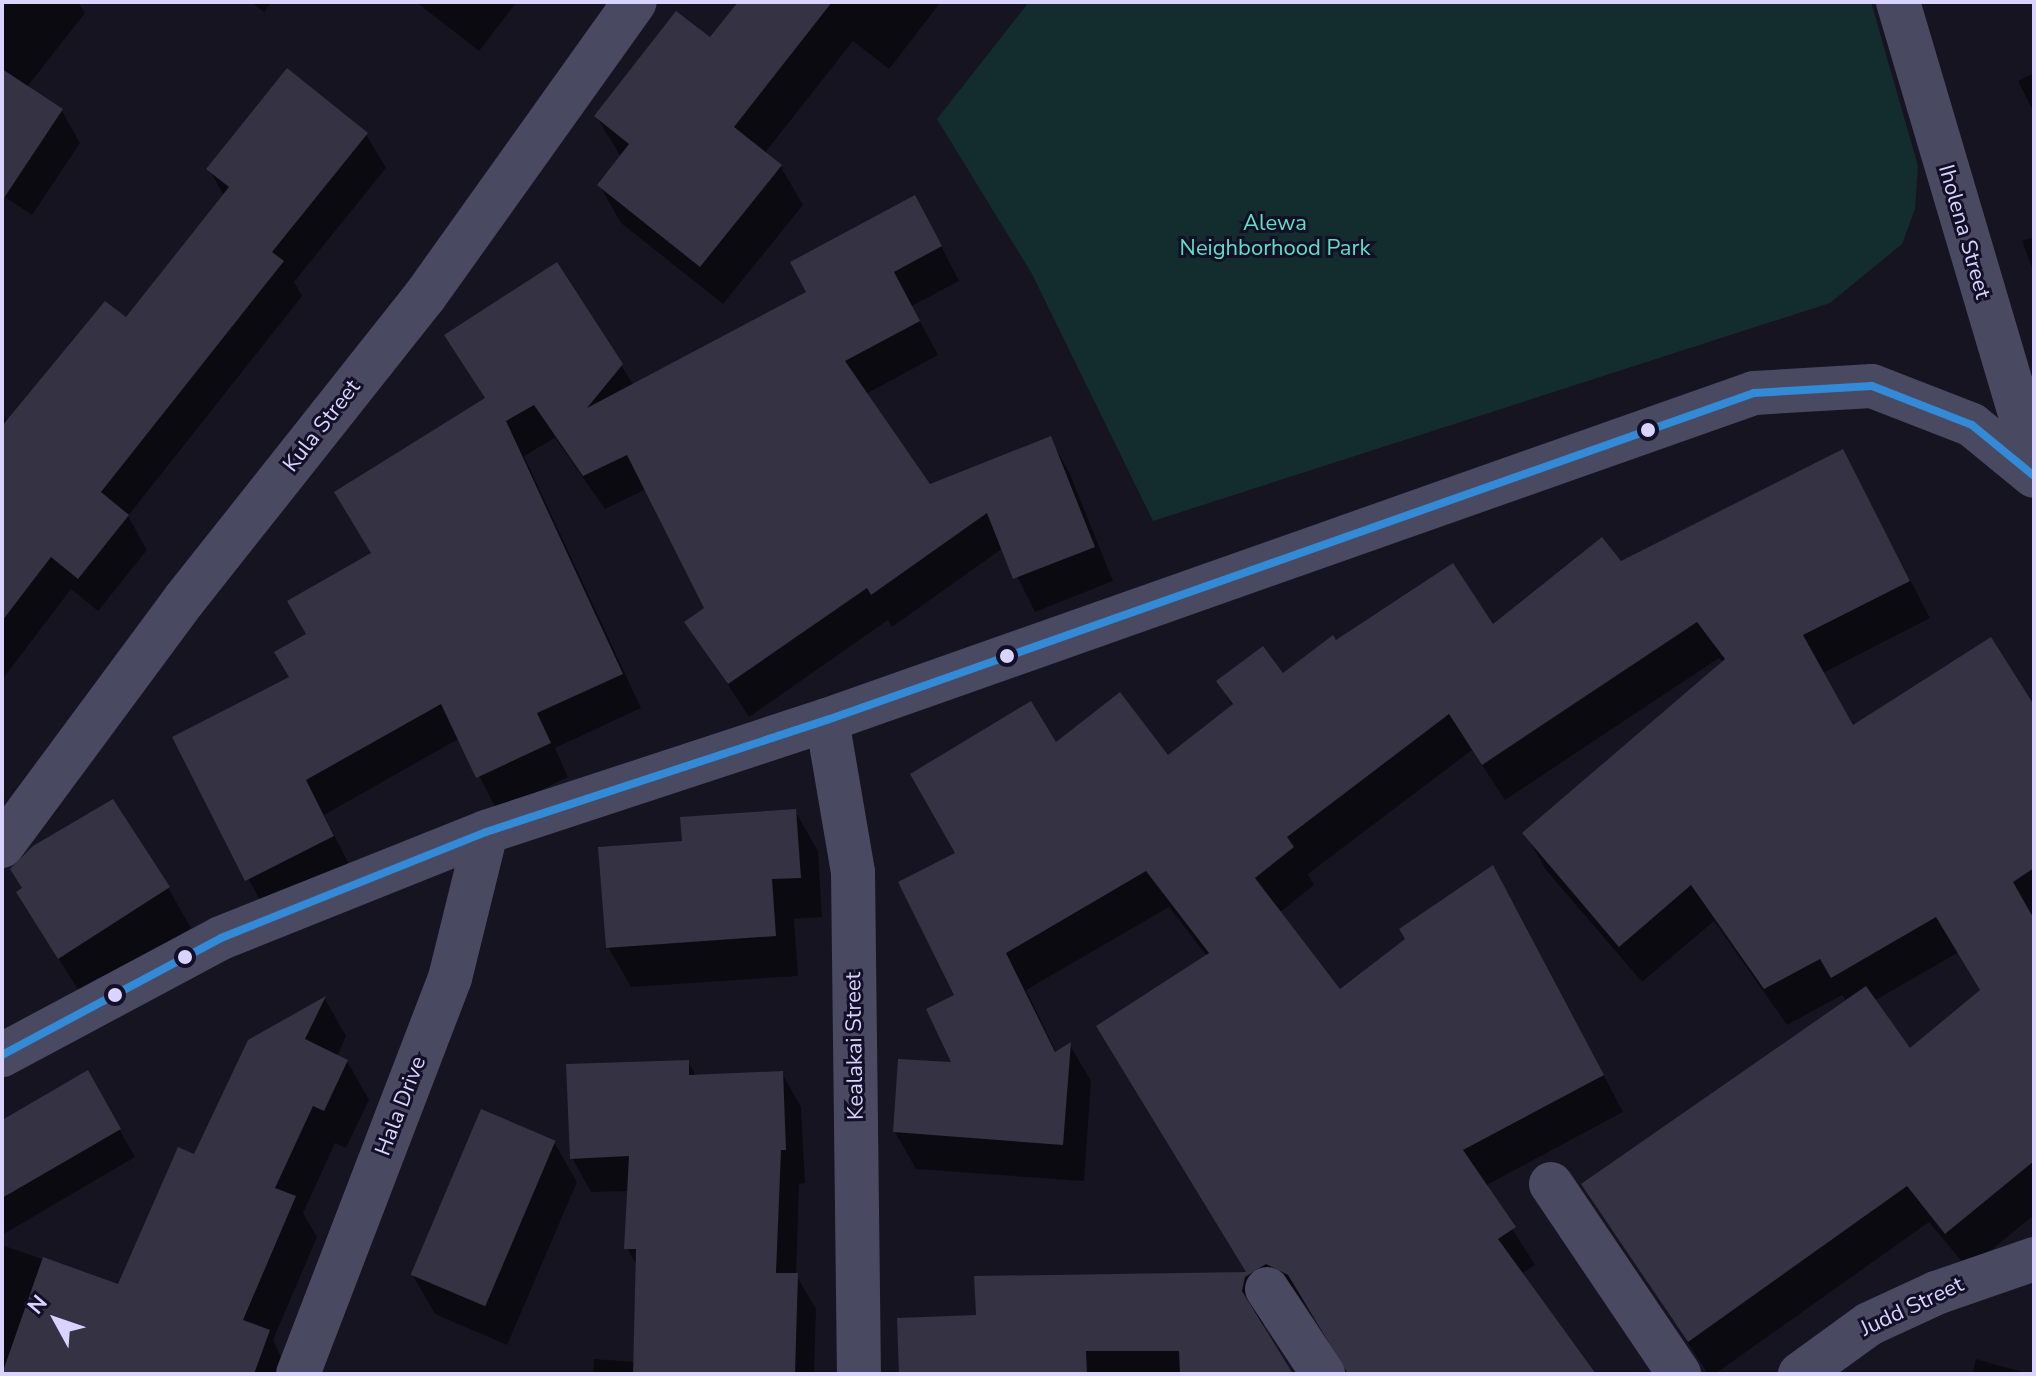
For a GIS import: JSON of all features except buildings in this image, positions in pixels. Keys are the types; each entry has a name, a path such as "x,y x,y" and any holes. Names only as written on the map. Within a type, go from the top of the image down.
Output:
{"street":[{"name":"Kula Street","path":"2,846 184,600 425,296 635,2"},
{"name":"Iholena Street","path":"1898,2 2034,462"},
{"path":"2,1055 221,938 486,832 827,720 1754,393 1872,386 1972,425 2034,476"},
{"name":"Kealakai Street","path":"827,720 853,872 859,1374"},
{"name":"Hala Drive","path":"298,1374 450,978 486,832"},
{"path":"1551,1184 1679,1374"},
{"name":"Judd Street","path":"1800,1374 1869,1324 1936,1293 2034,1259"},
{"path":"1267,1289 1323,1374"}],"green space":[{"name":"Alewa Neighborhood Park","path":"1029,2 1871,2 1918,166 1915,209 1902,244 1830,303 1153,521 1032,274 937,119"}],"transit line":[{"path":"2,1055 221,938 486,832 827,720 1754,393 1872,386 1972,425 2034,476"}]}
